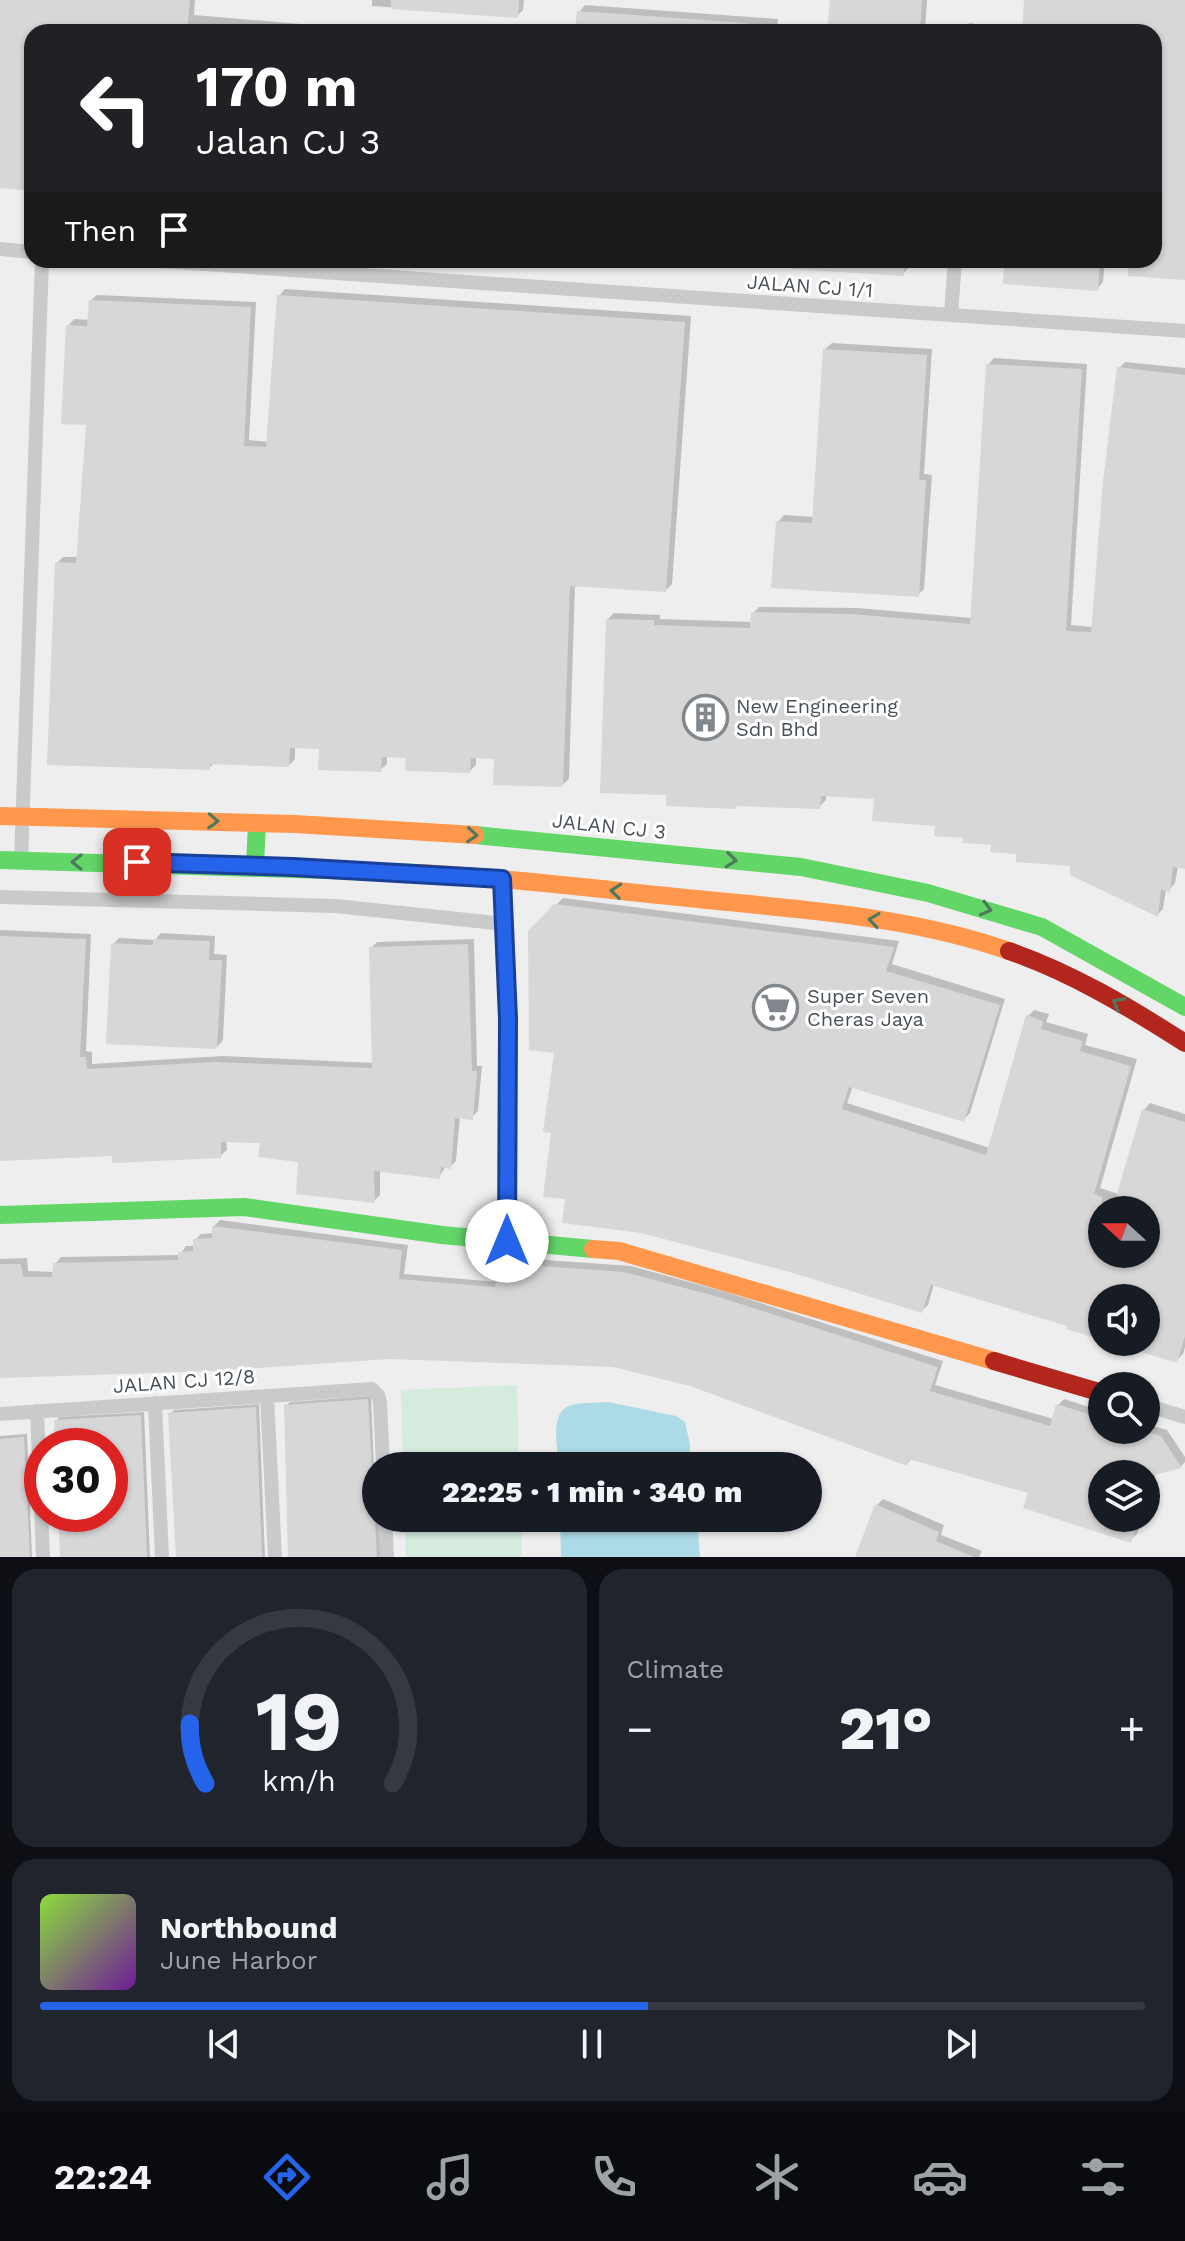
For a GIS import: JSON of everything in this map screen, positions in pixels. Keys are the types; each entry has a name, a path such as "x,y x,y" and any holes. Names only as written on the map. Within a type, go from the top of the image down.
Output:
{"street":[{"path":"0,249 24,251"},
{"path":"21,861 42,268"},
{"name":"JALAN CJ 1/1","path":"262,268 1185,331"},
{"path":"951,315 954,268"},
{"name":"JALAN CJ 3","path":"0,816 257,823 499,836 801,867 928,893 1028,922 1181,1000"},
{"path":"255,865 257,823"},
{"path":"0,860 255,865 502,879 920,926 1003,948 1031,960 1100,992 1185,1043"},
{"path":"502,879 508,1019 507,1241"},
{"path":"0,897 336,906 505,924"},
{"path":"0,1215 244,1207 442,1235 636,1254 1088,1389"},
{"name":"JALAN CJ 12/8","path":"0,1414 372,1389 380,1402 382,1452"},
{"path":"267,1396 275,1557"},
{"path":"155,1403 162,1557"},
{"path":"1160,1409 1185,1417"},
{"path":"37,1411 43,1557"},
{"path":"386,1532 387,1557"}],"green space":[{"path":"517,1385 519,1452 403,1452 401,1390"},
{"path":"405,1532 521,1532 522,1557 406,1557"}],"water":[{"path":"608,1402 676,1416 685,1422 690,1452 558,1452 559,1416 569,1406"},
{"path":"560,1532 698,1532 700,1557 561,1557"}],"building":[{"path":"0,0 190,0 188,24 24,24 24,190 0,188"},
{"path":"391,0 519,0 518,18 391,9"},
{"path":"830,0 922,0 920,24 828,24"},
{"path":"1024,0 1185,0 1185,280 1128,276 1128,268 1162,268 1162,24 1022,24"},
{"path":"577,11 747,23 747,24 576,24"},
{"path":"793,268 904,268 904,276"},
{"path":"1004,268 1099,268 1098,291 1003,284"},
{"path":"277,295 685,322 666,592 570,586 563,787 493,785 494,759 471,758 470,773 405,771 406,758 382,757 381,772 318,770 319,749 290,748 289,767 210,764 210,770 47,765 55,562 76,563 86,425 61,424 66,325 87,326 89,300 251,307 244,446 266,447"},
{"path":"823,349 927,355 919,480 926,480 919,597 771,588 776,521 812,523"},
{"path":"986,364 1082,369 1066,631 1091,632 1103,481 1117,367 1185,375 1185,869 1173,867 1170,892 1161,890 1158,917 1070,875 1070,866 1016,862 1016,854 990,852 991,845 962,843 963,838 934,836 935,826 872,821 874,799 821,796 820,809 736,806 736,809 666,806 666,795 600,793 606,619 654,620 654,625 750,628 751,612 851,614 970,624"},
{"path":"554,904 894,947 886,971 1000,1005 964,1122 849,1087 842,1109 986,1155 1026,1015 1043,1021 1041,1029 1083,1041 1080,1051 1131,1066 1094,1194 1099,1196 1088,1196 1088,1268 1160,1268 1160,1196 1116,1196 1142,1109 1185,1122 1185,1336 1177,1363 1154,1356 1160,1356 1160,1284 1088,1284 1088,1336 1066,1329 1067,1326 931,1285 922,1313 790,1272 641,1233 562,1223 565,1199 543,1197 551,1133 543,1132 554,1053 529,1050 528,931"},
{"path":"0,936 86,939 80,1057 86,1057 87,1069 214,1062 372,1068 369,947 468,944 472,1071 477,1071 473,1120 455,1118 451,1169 441,1167 440,1179 374,1171 375,1203 296,1194 298,1162 258,1157 260,1143 221,1142 221,1158 112,1163 112,1156 0,1161"},
{"path":"153,939 210,941 209,960 222,960 217,1049 106,1044 111,943 153,945"},
{"path":"212,1226 402,1250 399,1279 495,1287 498,1263 624,1272 719,1297 938,1367 930,1391 1050,1426 1056,1404 1088,1414 1088,1444 1160,1444 1161,1436 1182,1468 1160,1474 1160,1460 1088,1460 1088,1529 1023,1508 1028,1493 909,1459 907,1466 690,1386 613,1367 389,1359 214,1371 0,1378 0,1264 21,1264 23,1277 52,1277 53,1263 178,1260 178,1252 193,1251 193,1239 212,1238"},
{"path":"368,1399 371,1452 362,1452 362,1532 376,1532 377,1557 288,1557 284,1405"},
{"path":"256,1407 262,1557 176,1557 168,1413"},
{"path":"141,1415 147,1557 60,1557 59,1532 128,1532 128,1428 54,1428 54,1420"},
{"path":"24,1437 24,1532 29,1532 30,1557 0,1557 0,1439"},
{"path":"875,1504 939,1532 936,1541 974,1557 855,1557"},
{"path":"1097,1532 1135,1532 1131,1543"}],"traffic: fast":[{"path":"255,865 257,823"},
{"path":"475,835 801,867 928,893 1042,927 1185,1007"},
{"path":"0,860 420,873"},
{"path":"0,1215 244,1207 442,1235 593,1249"}],"traffic: slow":[{"path":"0,816 295,824 475,835"},
{"path":"420,873 855,916 933,930 1009,951"},
{"path":"593,1249 619,1251 994,1361"}],"traffic: jam":[{"path":"1009,951 1100,992 1185,1043"},
{"path":"994,1361 1088,1389"}],"place":[{"name":"New Engineering Sdn Bhd","path":"705,717"},
{"name":"Super Seven Cheras Jaya","path":"776,1007"}],"route":[{"path":"137,862 502,879 508,1019 507,1241"}]}
